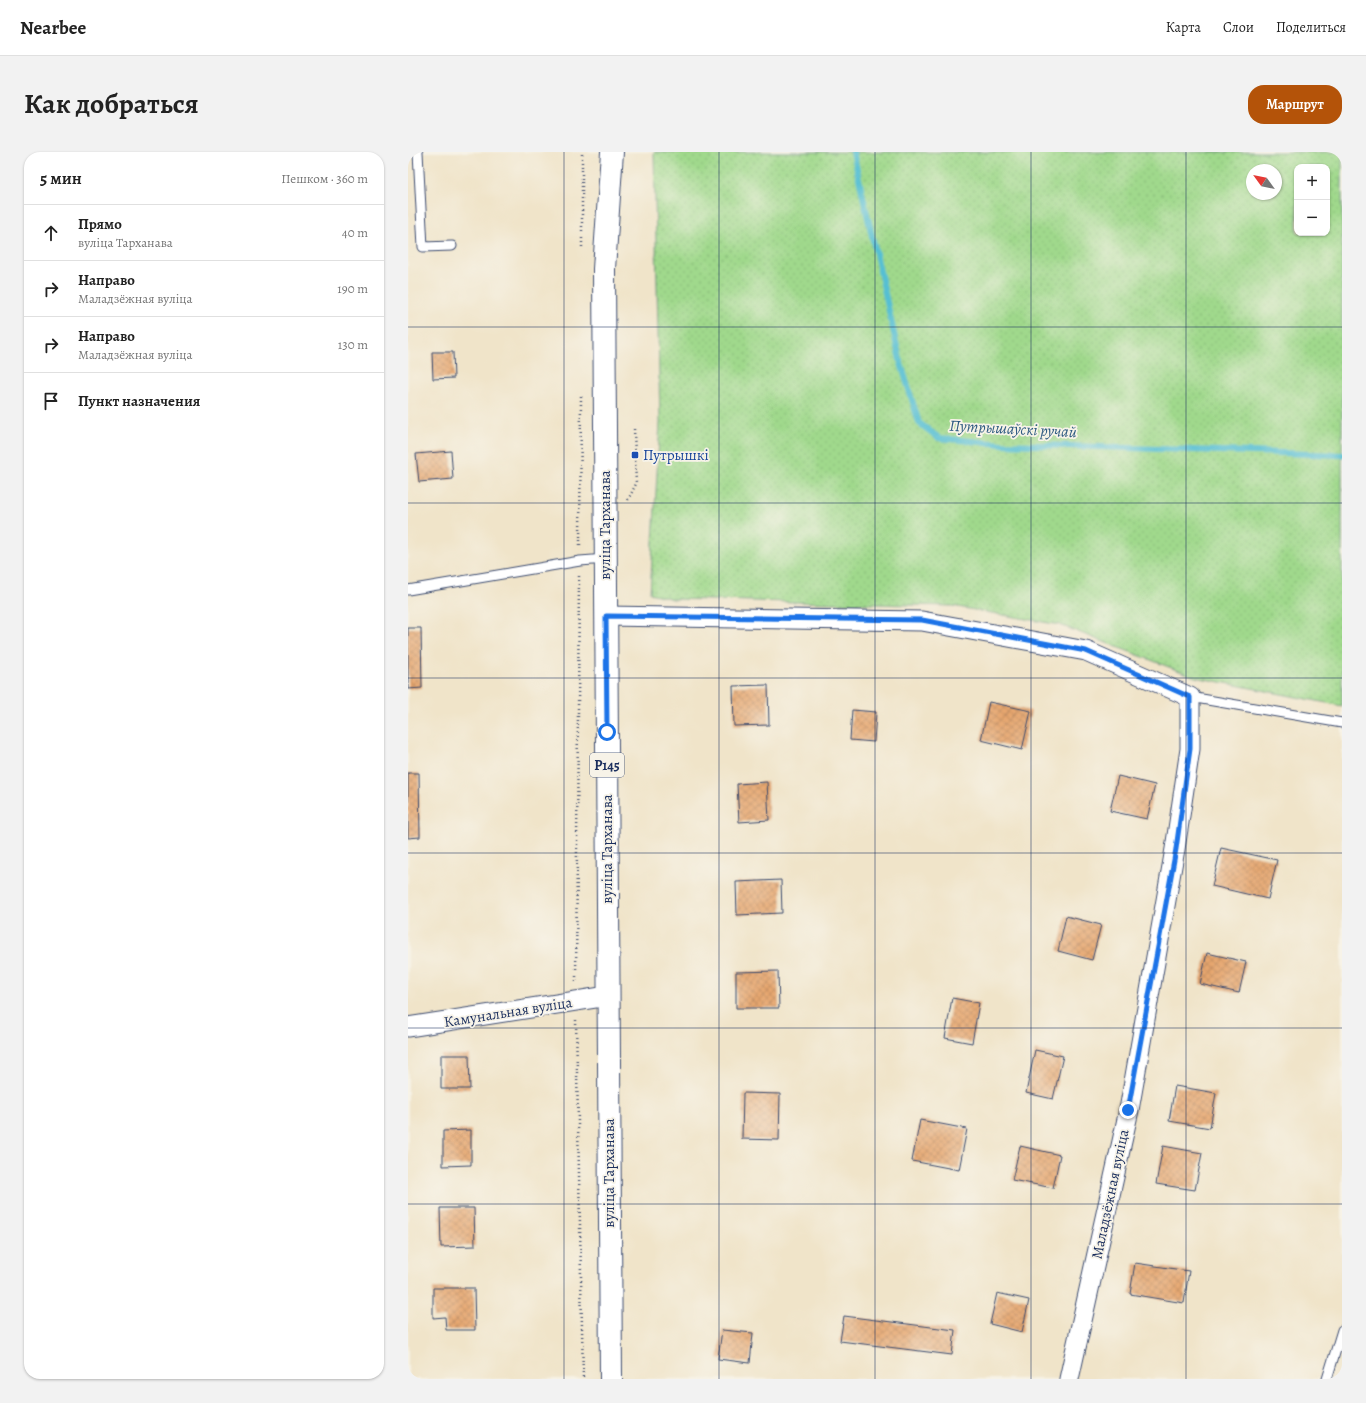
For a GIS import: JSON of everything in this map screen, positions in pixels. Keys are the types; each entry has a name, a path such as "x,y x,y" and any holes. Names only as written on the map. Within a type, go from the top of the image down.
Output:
{"main road":[{"name":"вуліца Тарханава","path":"611,1379 604,269 612,152"}],"street":[{"path":"606,616 922,620 1086,651 1190,697"},
{"name":"Маладзёжная вуліца","path":"1069,1379 1128,1110 1176,849 1190,749 1190,697"},
{"name":"Камунальная вуліца","path":"408,1027 608,996"}],"lane":[{"path":"418,152 423,247 452,246"},
{"path":"408,590 606,559"},
{"path":"1190,697 1342,723"},
{"path":"1327,1379 1342,1330"}],"path":[{"path":"582,152 582,255"},
{"path":"581,389 576,1001 583,1379"}],"green space":[{"path":"654,152 1342,152 1342,706 1195,677 1060,625 952,606 673,599 650,593 660,422"}],"building":[{"path":"432,352 453,352 454,378 433,379"},
{"path":"451,451 453,479 419,482 416,454"},
{"path":"408,628 421,628 422,688 408,689"},
{"path":"768,685 769,725 734,726 733,686"},
{"path":"989,702 1031,711 1022,750 981,740"},
{"path":"852,710 876,712 874,742 850,740"},
{"path":"408,773 419,773 420,837 408,838"},
{"path":"1118,776 1155,785 1147,819 1110,811"},
{"path":"767,782 769,820 739,822 737,784"},
{"path":"1221,848 1277,860 1268,899 1212,886"},
{"path":"781,880 782,913 737,915 736,882"},
{"path":"1066,916 1101,925 1092,960 1058,951"},
{"path":"1207,953 1246,962 1239,993 1200,984"},
{"path":"778,971 779,1008 736,1008 736,972"},
{"path":"952,998 979,1003 972,1043 945,1038"},
{"path":"1035,1050 1063,1056 1053,1099 1026,1093"},
{"path":"441,1055 469,1055 470,1089 441,1089"},
{"path":"1175,1086 1216,1093 1210,1128 1169,1121"},
{"path":"743,1093 780,1094 779,1140 742,1139"},
{"path":"920,1120 967,1129 959,1170 912,1161"},
{"path":"471,1130 471,1165 443,1166 443,1131"},
{"path":"1020,1146 1060,1155 1053,1188 1012,1180"},
{"path":"1163,1146 1202,1153 1195,1190 1156,1184"},
{"path":"440,1208 474,1208 475,1246 441,1247"},
{"path":"1135,1263 1189,1271 1184,1303 1130,1294"},
{"path":"433,1288 474,1288 475,1330 446,1330 445,1317 433,1318"},
{"path":"997,1293 1029,1300 1022,1332 990,1324"},
{"path":"844,1316 955,1330 952,1355 840,1341"},
{"path":"722,1330 753,1333 750,1363 718,1359"}],"waterway":[{"name":"Путрышаўскі ручай","path":"853,152 900,360 919,423 939,438 1002,444 1342,455"}],"place":[{"name":"Путрышкі","path":"635,455"}],"route":[{"path":"607,732 606,616 922,620 1086,651 1190,697 1190,749 1176,849 1128,1110"}]}
